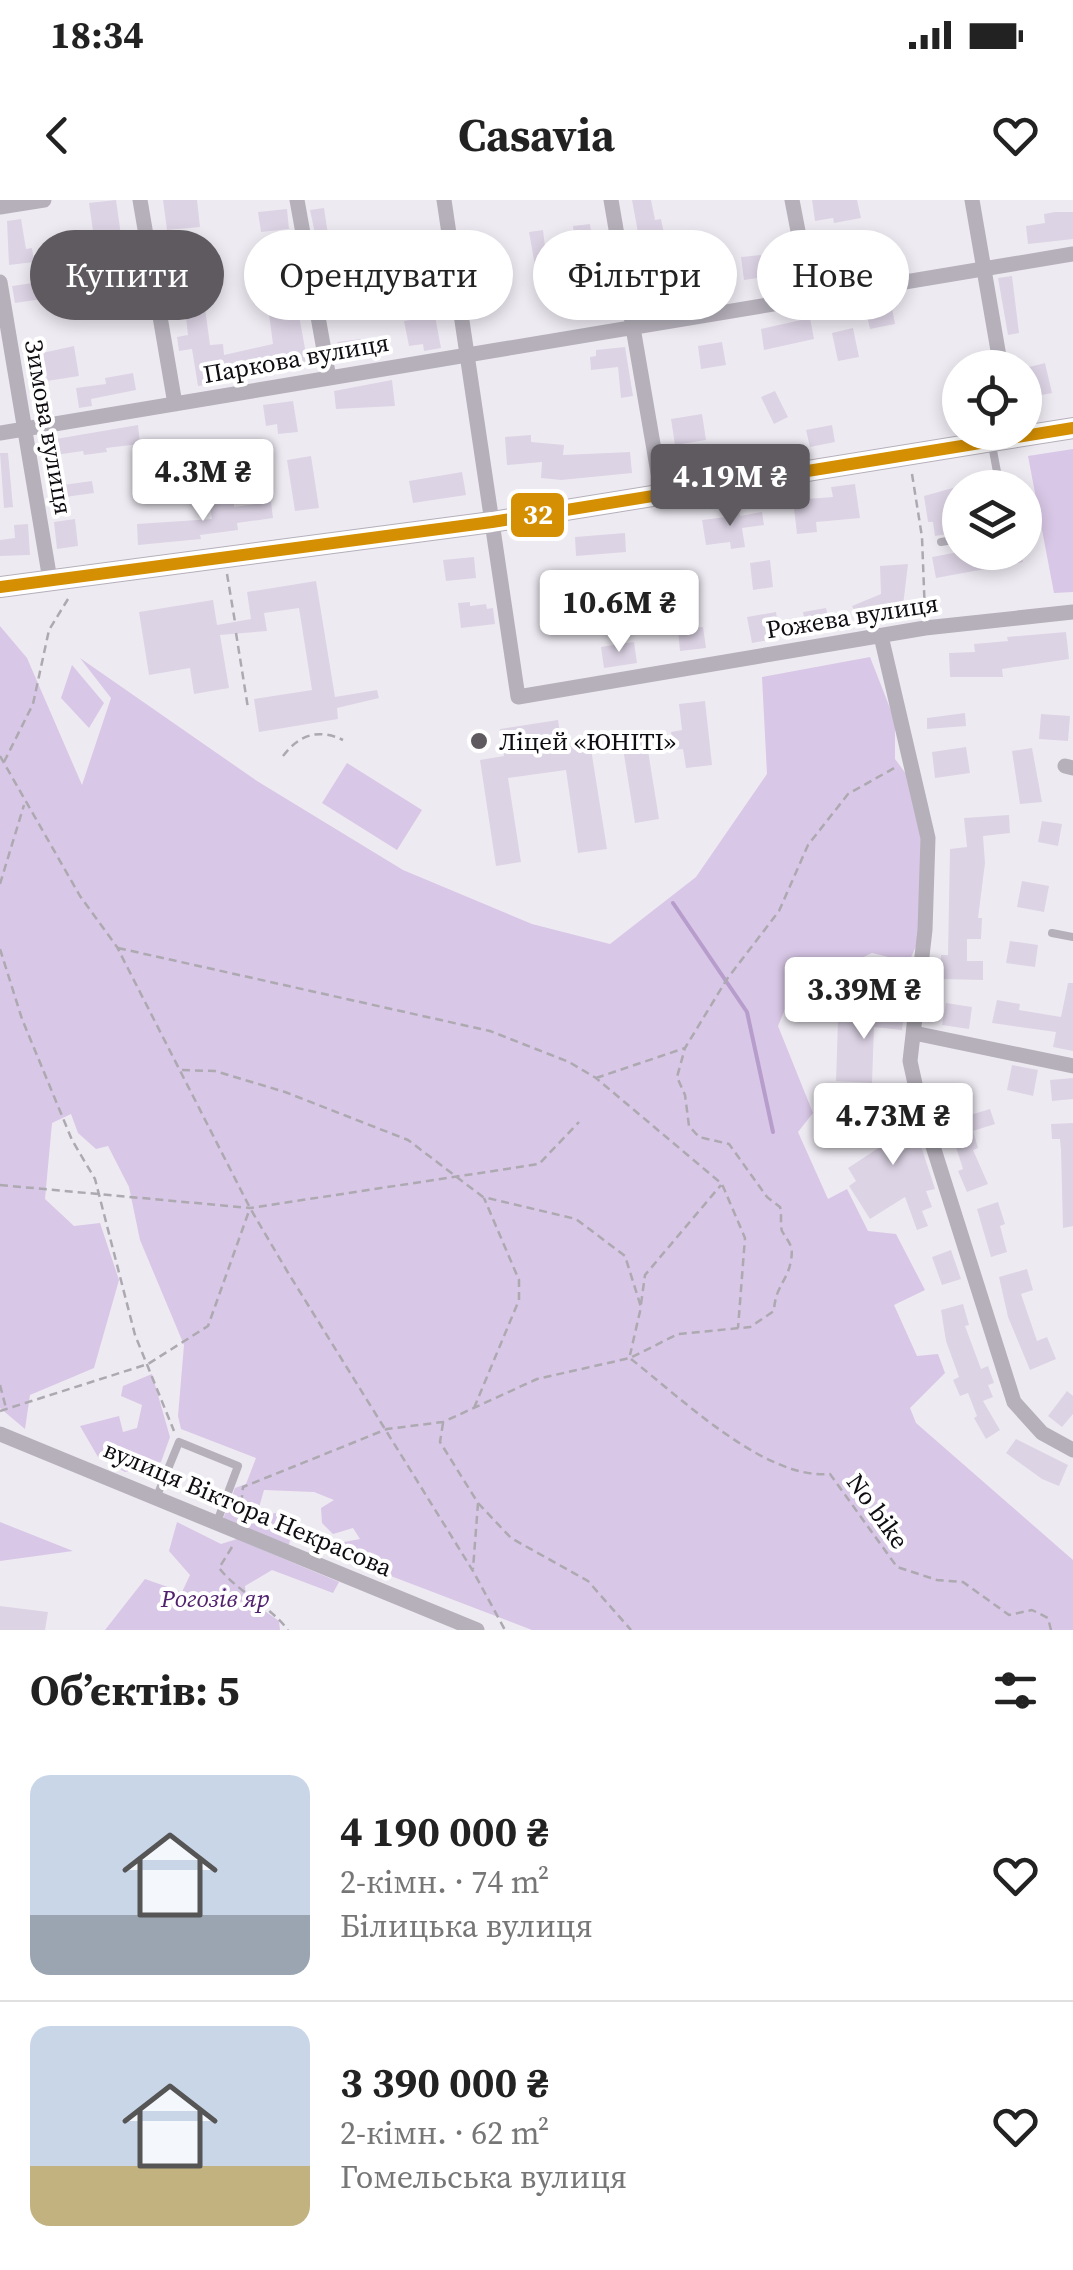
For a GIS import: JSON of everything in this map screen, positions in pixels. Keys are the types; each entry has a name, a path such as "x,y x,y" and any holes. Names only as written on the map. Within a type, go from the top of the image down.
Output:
{"main road":[{"path":"1042,432 1073,428"},
{"path":"0,588 492,522 942,448"}],"street":[{"path":"0,207 44,200"},
{"path":"140,200 175,404"},
{"path":"297,200 330,378"},
{"path":"444,200 470,354 492,522"},
{"path":"612,200 662,496"},
{"path":"792,200 798,230"},
{"path":"972,200 998,350"},
{"name":"Паркова вулиця","path":"909,280 1073,254"},
{"name":"Зимова вулиця","path":"0,282 50,580"},
{"name":"Паркова вулиця","path":"0,433 757,306"},
{"name":"Рожева вулиця","path":"492,522 518,698 925,628 1073,612"},
{"path":"881,636 928,838 929,883 910,1062 919,1102 1014,1402 1042,1433 1073,1450"},
{"path":"914,1033 1073,1066"},
{"name":"вулиця Віктора Некрасова","path":"0,1434 477,1630"}],"lane":[{"path":"1052,932 1073,937"},
{"path":"157,1496 178,1442 238,1466 217,1522"}],"path":[{"path":"912,472 922,537 925,628"},
{"path":"227,572 235,622"},
{"path":"4,762 33,704 49,630 72,593"},
{"path":"236,633 248,708"},
{"path":"282,756 293,743 307,736 320,733 343,740"},
{"path":"0,756 24,804 117,948 250,1208 474,1570 505,1630"},
{"path":"288,1630 274,1614 233,1586 219,1568 239,1532 243,1487 387,1428 443,1422 537,1379 630,1358 678,1334 754,1326 774,1311 776,1289 791,1263 791,1244 782,1230 780,1207 766,1197 737,1152 724,1140 699,1137 689,1126 685,1095 677,1077 685,1048 722,986 779,912 808,845 848,794 910,759"},
{"path":"0,884 24,804"},
{"path":"117,948 490,1031 569,1062 596,1078 722,1184 745,1238 738,1328"},
{"path":"0,949 22,1019 72,1140 95,1178 136,1335 178,1442"},
{"path":"596,1078 685,1048"},
{"path":"180,1070 214,1071 285,1092 408,1140 483,1196 576,1219 625,1256 641,1307"},
{"path":"0,1185 250,1208 539,1164 579,1122"},
{"path":"630,1358 645,1275 722,1184"},
{"path":"473,1410 519,1300 519,1280 483,1196"},
{"path":"0,1411 148,1364 208,1326 250,1208"},
{"name":"No bike","path":"630,1358 758,1455 812,1476 830,1474 897,1567 937,1580 963,1582 1009,1614 1032,1610 1048,1618 1051,1630"},
{"path":"0,1386 6,1409"},
{"path":"443,1422 440,1442 478,1503 511,1538 588,1581 631,1630"},
{"path":"474,1570 478,1503"}],"green space":[{"path":"1073,449 1073,592 1054,593 1042,530 1042,470 1031,470 1028,456"},
{"path":"0,626 27,658 82,785 111,698 80,658 257,781 403,870 532,924 610,944 696,877 767,774 762,677 870,657 895,721 895,759 912,782 924,839 921,935 909,962 872,953 838,969 803,966 778,1026 813,1113 798,1132 828,1199 847,1189 868,1231 896,1234 925,1290 894,1305 917,1356 938,1354 945,1373 910,1408 916,1423 1073,1560 1073,1630 532,1630 349,1560 344,1542 360,1539 353,1528 333,1534 322,1523 321,1508 334,1500 314,1492 264,1490 256,1518 283,1511 294,1521 289,1545 223,1519 235,1488 246,1484 256,1458 181,1429 178,1416 184,1345 140,1240 129,1187 108,1146 96,1149 78,1133 71,1114 52,1123 45,1199 74,1226 100,1223 119,1280 94,1368 30,1395 25,1429 0,1408"},
{"path":"72,665 104,703 89,728 61,698"},
{"path":"347,763 422,810 397,850 322,803"},
{"path":"152,1374 170,1437 161,1462 125,1472 98,1457 80,1426 119,1416 123,1432 137,1428 142,1405 121,1396 123,1386"},
{"path":"0,1522 73,1551 0,1561"},
{"name":"Рогозів яр","path":"177,1522 221,1544 237,1539 339,1582 333,1593 272,1570 245,1586 246,1598 279,1621 280,1630 105,1630 145,1579 182,1592 190,1575 169,1551"}],"building":[{"path":"116,200 120,230 93,230 89,203"},
{"path":"163,200 197,200 200,227 167,230"},
{"path":"632,200 651,200 655,220 661,219 663,230 638,230"},
{"path":"812,200 857,200 861,218 834,223 833,218 815,221"},
{"path":"324,208 327,230 314,230 310,210"},
{"path":"287,209 289,229 261,230 258,212"},
{"path":"1073,212 1073,239 1028,244 1026,226 1045,223 1044,214"},
{"path":"21,219 30,262 9,265 7,221"},
{"path":"590,224 591,230 573,230 573,226"},
{"path":"757,255 757,278 744,280 741,257"},
{"path":"1012,276 1019,333 1008,335 998,278"},
{"path":"30,283 30,301 15,303 12,286"},
{"path":"186,320 207,320 210,345 223,344 224,355 273,344 270,320 300,320 308,365 255,376 254,369 209,376 210,384 198,386 192,349 179,351 177,337 188,335"},
{"path":"436,320 441,348 424,351 423,344 409,346 404,321"},
{"path":"810,320 814,339 764,350 761,329"},
{"path":"868,320 894,320 895,324 870,329"},
{"path":"853,328 859,357 838,361 832,333"},
{"path":"361,339 364,357 340,361 337,342"},
{"path":"722,342 726,365 701,369 698,346"},
{"path":"74,346 79,376 47,381 45,365 27,369 24,357"},
{"path":"625,347 633,396 621,398 618,367 591,370 590,357 596,356 596,350"},
{"path":"1045,363 1052,393 1042,395"},
{"path":"133,373 136,390 91,399 92,406 79,408 76,388 106,384 105,378"},
{"path":"392,380 395,406 336,409 334,391"},
{"path":"775,391 788,417 774,424 761,397"},
{"path":"293,401 298,432 278,434 277,424 266,426 263,405"},
{"path":"702,414 706,440 675,445 671,419"},
{"path":"138,425 140,444 106,448 107,452 41,457 38,442"},
{"path":"832,425 835,442 810,447 806,430"},
{"path":"531,435 531,442 564,445 563,455 630,452 632,473 561,480 541,478 542,462 507,465 505,437"},
{"path":"0,453 8,453 13,507 4,508"},
{"path":"311,456 319,508 295,511 287,460"},
{"path":"462,472 466,495 413,503 409,481"},
{"path":"92,481 94,493 58,498 56,486"},
{"path":"855,484 860,518 816,522 817,532 797,534 793,500 833,497 831,487"},
{"path":"942,491 942,535 935,536 933,522 928,522 924,496"},
{"path":"234,502 234,507 271,502 273,518 237,523 238,530 200,535 201,539 138,545 137,524 212,519 210,505"},
{"path":"739,509 740,516 762,512 764,525 742,528 745,547 731,549 730,542 706,545 702,520 726,517"},
{"path":"75,519 78,546 57,549 54,522"},
{"path":"28,524 30,555 0,556 0,540 15,538 14,525"},
{"path":"625,533 626,552 576,556 575,537"},
{"path":"942,555 942,570 980,570 936,578 932,557"},
{"path":"474,557 476,578 446,581 443,560"},
{"path":"770,560 773,587 753,590 750,563"},
{"path":"908,564 903,606 880,606 887,623 863,627 852,606 881,594 880,566"},
{"path":"316,581 335,697 377,690 379,698 337,708 338,719 259,732 254,699 312,690 299,608 264,613 267,631 220,635 229,688 194,694 190,668 149,675 139,612 213,600 217,625 251,619 247,592"},
{"path":"470,602 470,606 486,604 487,609 493,608 495,624 461,628 458,603"},
{"path":"826,608 831,629 807,634 803,612"},
{"path":"776,612 780,638 752,643 747,617"},
{"path":"703,627 706,648 680,651 678,630"},
{"path":"1066,632 1069,659 1002,669 1003,677 950,677 949,653 975,652 974,644 1008,641 1007,637"},
{"path":"634,642 637,663 604,668 601,647"},
{"path":"705,701 712,765 686,768 683,749 674,750 671,732 682,730 679,704"},
{"path":"965,713 966,726 927,729 927,718"},
{"path":"1041,714 1070,716 1068,741 1039,739"},
{"path":"558,720 562,747 590,743 607,849 578,853 566,770 508,778 521,862 496,866 480,760 504,756 500,729"},
{"path":"645,732 659,819 635,823 621,736"},
{"path":"966,747 970,773 935,778 932,752"},
{"path":"1032,748 1042,802 1020,804 1012,751"},
{"path":"1009,815 1010,833 983,836 985,863 978,918 982,918 981,939 967,939 967,961 983,961 983,980 940,979 941,955 948,955 950,849 967,847 964,818"},
{"path":"1042,821 1062,824 1058,846 1038,842"},
{"path":"1022,881 1049,886 1044,912 1017,907"},
{"path":"1010,941 1038,945 1035,967 1006,963"},
{"path":"1068,983 1073,983 1073,1051 1053,1047 1056,1032 992,1023 997,1000 1020,1004 1019,1010 1061,1017"},
{"path":"874,1002 905,1005 902,1030 874,1027 872,1083 836,1081 838,1020 872,1021"},
{"path":"946,1003 972,1007 969,1029 942,1025"},
{"path":"1012,1065 1038,1070 1033,1096 1007,1090"},
{"path":"1073,1078 1073,1099 1052,1101 1050,1080"},
{"path":"900,1089 907,1118 903,1119 905,1127 882,1133 897,1155 919,1140 935,1189 926,1191 932,1207 922,1211 928,1226 917,1230 905,1197 870,1219 849,1186 856,1181 848,1168 880,1147 869,1108 884,1105 882,1094"},
{"path":"962,1089 970,1115 990,1109 995,1124 973,1131 978,1148 973,1150 988,1184 967,1192 958,1171 963,1169 948,1122 962,1113 946,1117 940,1095"},
{"path":"1073,1123 1073,1226 1063,1228 1060,1139 1052,1139 1051,1124"},
{"path":"998,1202 1007,1252 991,1257 977,1209"},
{"path":"951,1250 961,1279 942,1285 932,1257"},
{"path":"1027,1269 1033,1290 1021,1294 1037,1341 1047,1337 1056,1359 1030,1370 1008,1317 999,1277"},
{"path":"963,1304 969,1325 965,1326 981,1369 988,1366 994,1383 988,1385 993,1397 983,1401 1000,1430 986,1439 974,1418 977,1416 968,1393 960,1396 953,1380 959,1377 946,1341 941,1310"},
{"path":"1067,1391 1073,1396 1073,1414 1062,1427 1048,1416"},
{"path":"1016,1439 1068,1465 1059,1486 1042,1479 1006,1453"},
{"path":"0,1606 48,1612 45,1630 0,1630"}],"waterway":[{"path":"673,903 747,1012 773,1132"}],"transit line":[{"name":"32","path":"0,587 492,522 1073,428"}],"place":[{"name":"Ліцей «ЮНІТІ»","path":"479,741"}]}
